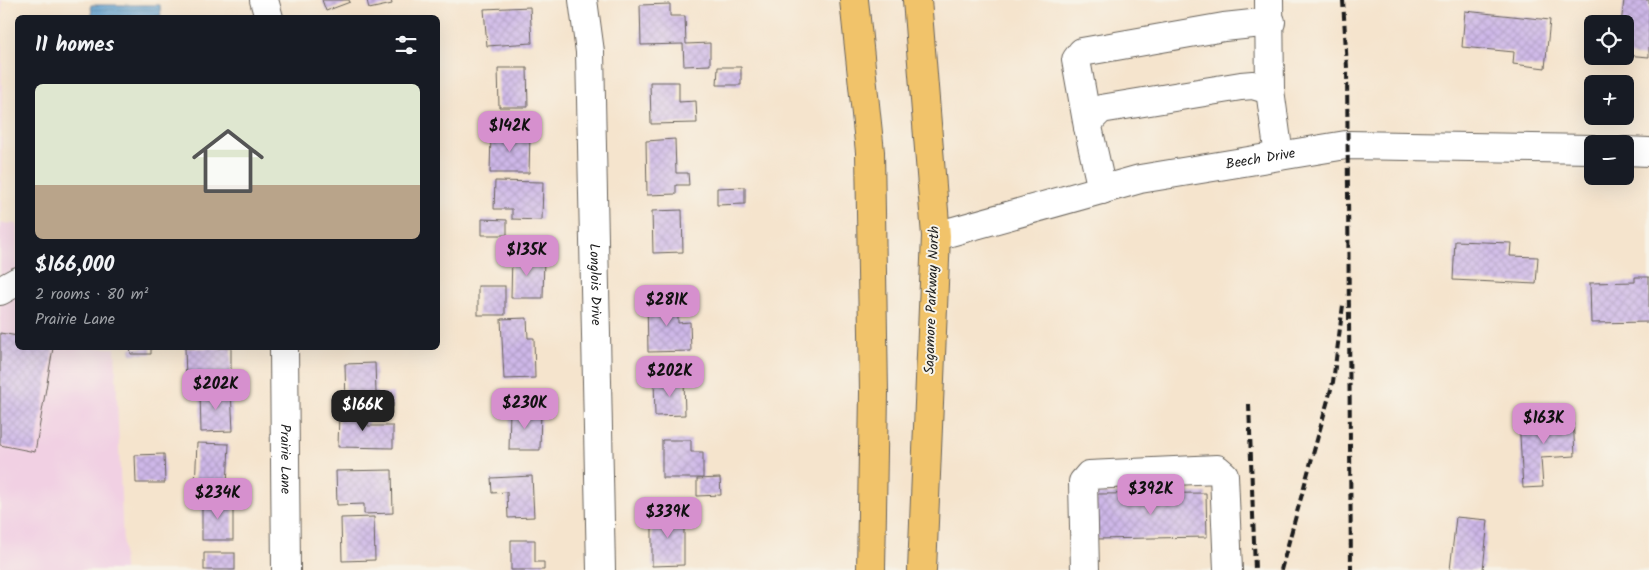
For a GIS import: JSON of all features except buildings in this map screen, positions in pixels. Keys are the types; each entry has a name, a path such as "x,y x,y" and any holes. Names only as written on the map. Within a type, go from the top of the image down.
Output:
{"main road":[{"path":"854,0 870,152 874,393 871,570"},
{"name":"Sagamore Parkway North","path":"917,0 936,236 922,570"}],"street":[{"path":"264,0 268,15"},
{"name":"Longlois Drive","path":"583,0 590,52 602,570"},
{"path":"1102,190 1076,60 1082,52 1224,27 1270,11 1270,90 1279,156"},
{"path":"1088,127 1092,118 1101,109 1241,86 1253,85 1270,90"},
{"name":"Beech Drive","path":"936,236 1140,179 1346,145 1584,150"},
{"path":"1634,151 1649,152"},
{"path":"0,291 15,283"},
{"name":"Prairie Lane","path":"284,350 286,570"},
{"path":"1085,570 1083,482 1089,475 1217,469 1224,475 1228,570"}],"shaded area":[{"path":"0,0 2,0 1,223 15,224 15,350 115,350 124,570 0,570"}],"water":[{"path":"91,5 160,5 161,15 92,15"}],"railway":[{"path":"1343,0 1347,68 1351,570"},
{"path":"1281,570 1333,382 1343,305"},
{"path":"1249,404 1255,570"}]}
